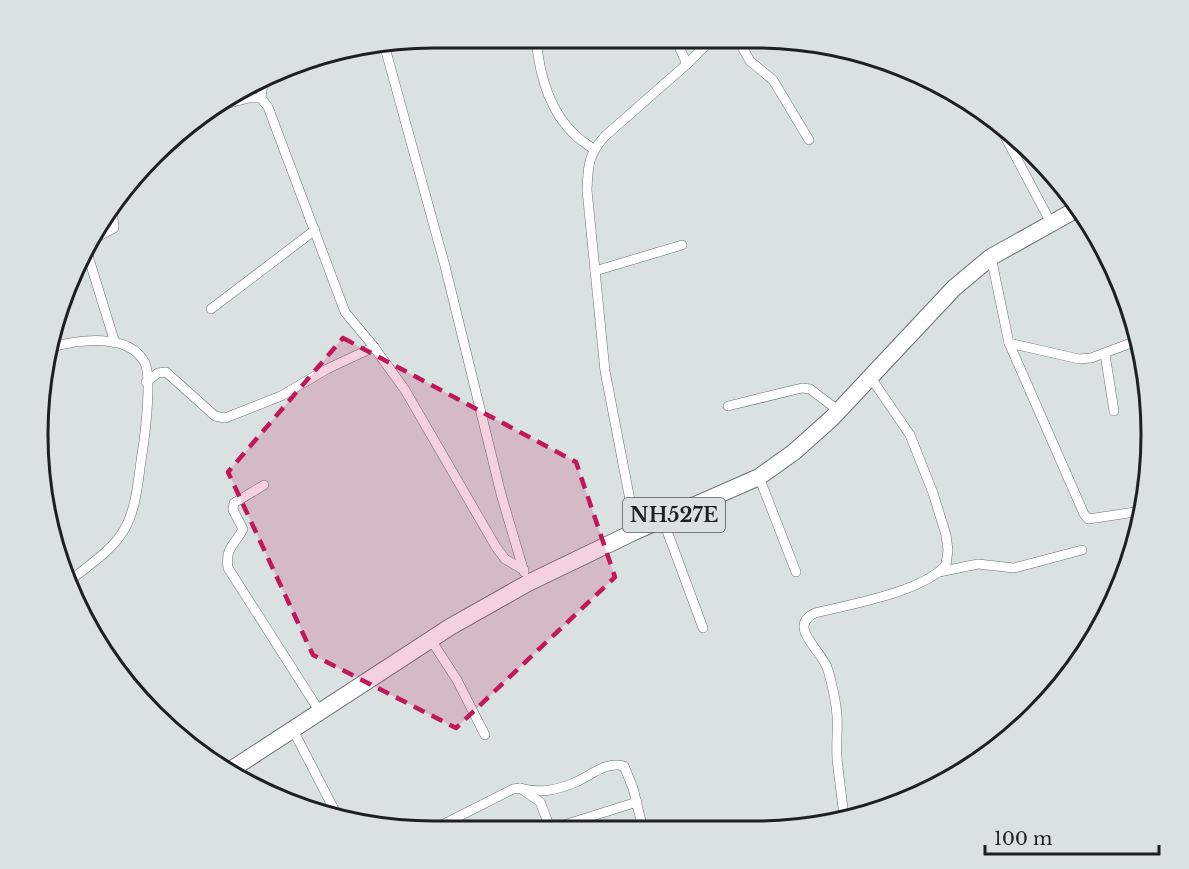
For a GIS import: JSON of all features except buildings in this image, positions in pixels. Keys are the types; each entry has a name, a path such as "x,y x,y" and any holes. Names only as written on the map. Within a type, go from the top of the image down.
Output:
{"highway":[{"name":"NH527E","path":"236,766 526,576 663,520 759,477 794,452 839,411 954,288 991,257 1071,212"}],"street":[{"path":"537,48 542,79 559,115 574,135 593,149"},
{"path":"680,48 687,64"},
{"path":"636,531 605,371 587,190 588,163 593,149 605,136 703,48"},
{"path":"743,48 750,61 773,80 808,140"},
{"path":"386,51 445,266 501,494 526,576"},
{"path":"262,89 261,98 268,107 345,312 405,390 496,547 505,559 526,576"},
{"path":"241,100 261,98"},
{"path":"1009,144 1051,223"},
{"path":"105,233 114,228 113,220"},
{"path":"211,309 315,230"},
{"path":"595,271 682,245"},
{"path":"991,257 1010,343 1084,514 1088,519 1133,512"},
{"path":"90,261 115,343"},
{"path":"58,346 83,341 115,343 141,357 146,365 147,420 133,511 124,531 110,547 75,576"},
{"path":"1010,343 1079,359 1105,354 1130,344"},
{"path":"147,382 158,373 166,372 215,416 225,418 281,396 327,369 374,347"},
{"path":"1105,354 1114,411"},
{"path":"843,811 837,756 837,714 831,682 826,663 804,630 804,623 807,617 815,613 878,597 929,579 946,565 948,550 933,493 907,428 871,378"},
{"path":"728,406 802,388 810,389 839,411"},
{"path":"759,477 796,572"},
{"path":"264,485 234,503 233,510 243,529 229,549 228,568 320,712"},
{"path":"663,520 703,628"},
{"path":"939,572 978,564 1014,568 1082,550"},
{"path":"431,640 457,680 485,735"},
{"path":"293,730 333,808"},
{"path":"450,821 513,789 520,788 535,792 556,789 616,763 624,766 629,775 641,821"},
{"path":"520,788 540,802 548,821"},
{"path":"576,821 637,802"}],"highlighted area":[{"path":"343,338 576,462 615,577 456,728 313,655 228,472"}]}
